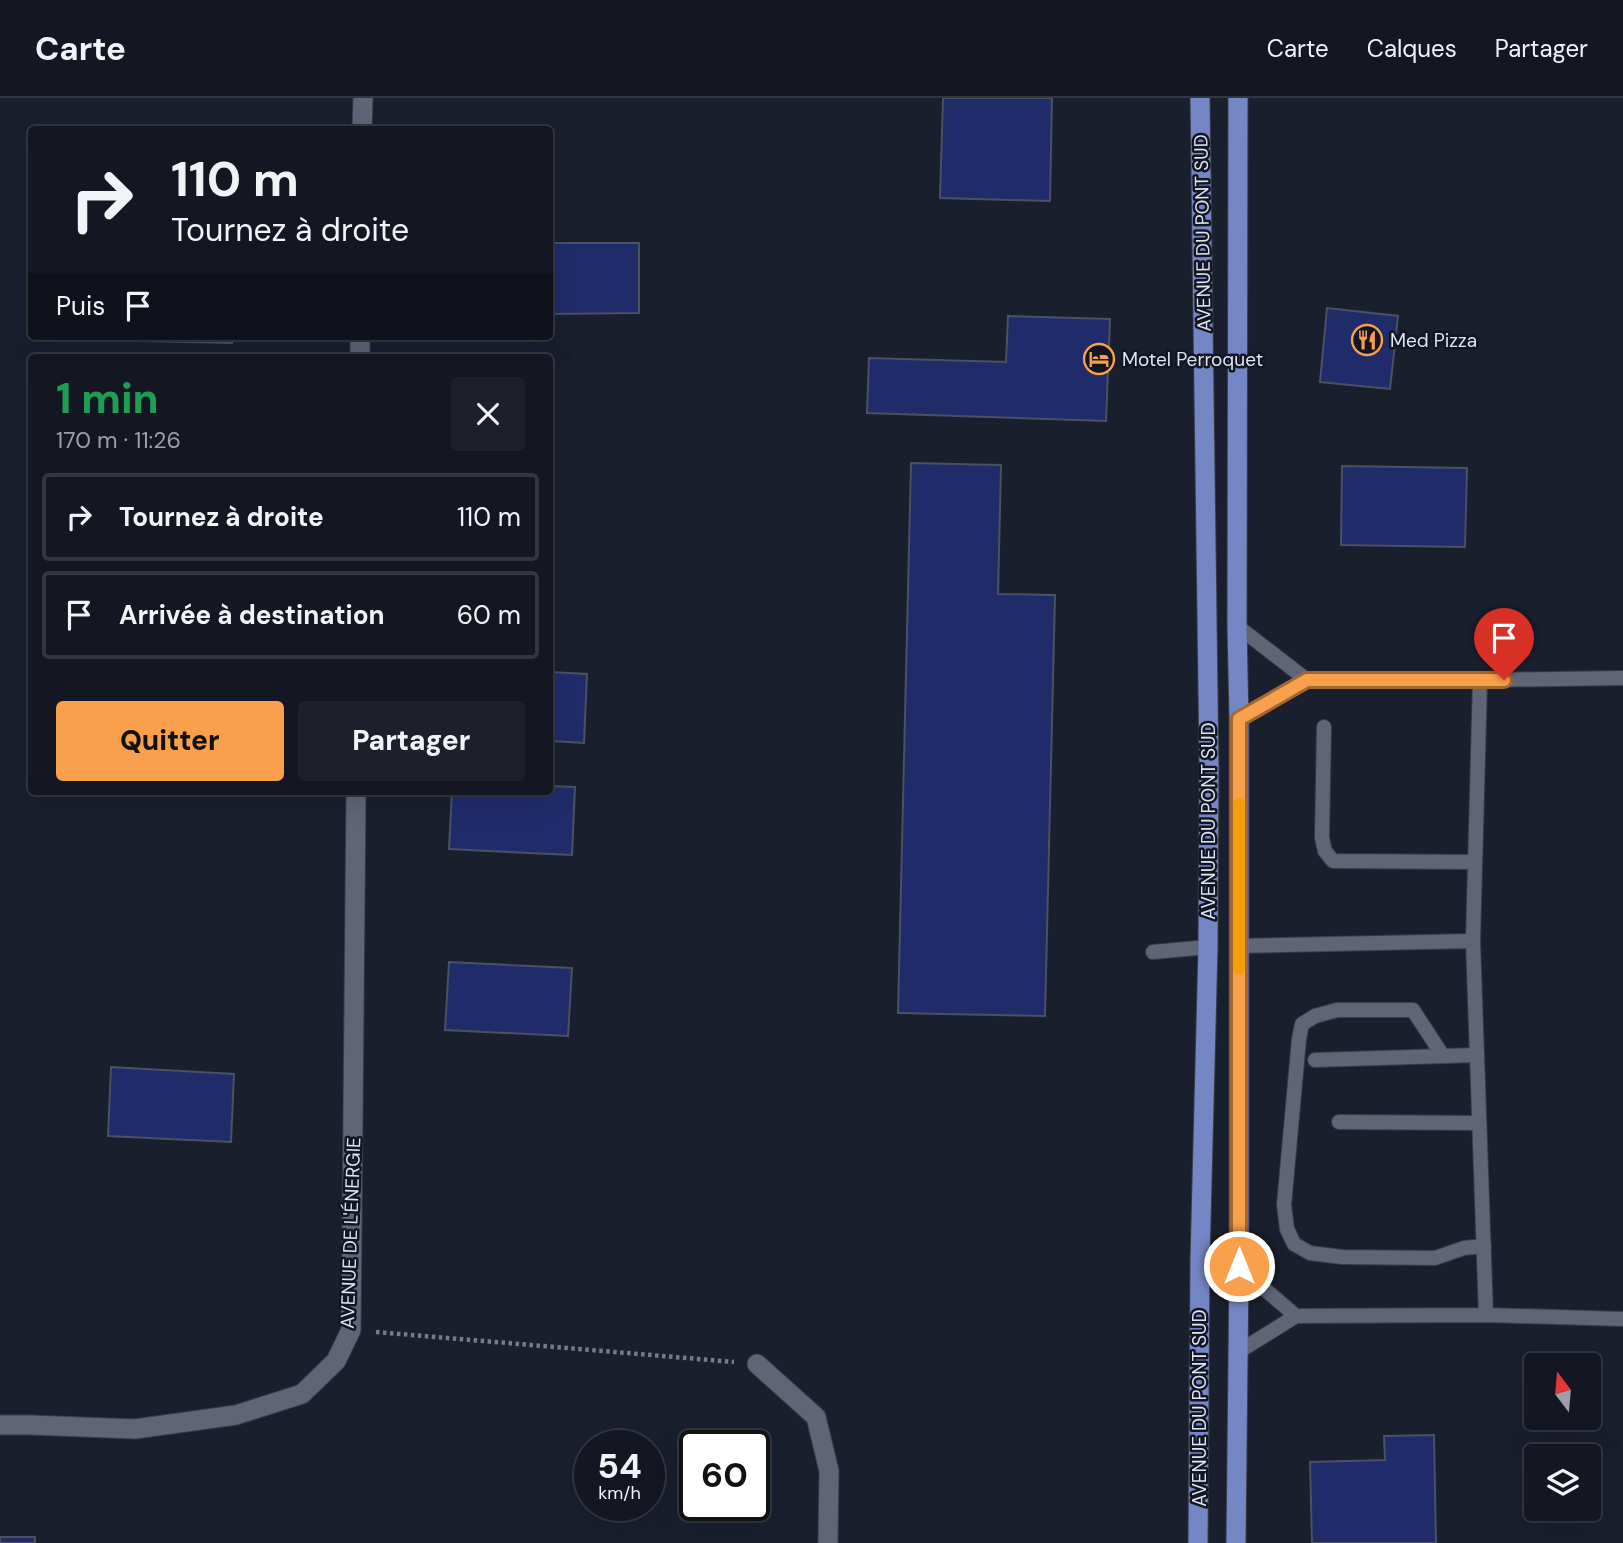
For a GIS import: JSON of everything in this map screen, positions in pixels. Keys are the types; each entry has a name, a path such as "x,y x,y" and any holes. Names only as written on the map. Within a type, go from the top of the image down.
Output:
{"main road":[{"name":"AVENUE DU PONT SUD","path":"1198,1543 1200,1260 1208,947 1209,711 1200,98"},
{"name":"AVENUE DU PONT SUD","path":"1236,1543 1239,1266 1238,98"}],"street":[{"path":"362,126 363,98"},
{"name":"AVENUE DE L'ÉNERGIE","path":"0,1425 135,1429 236,1415 302,1394 336,1361 351,1330 356,795"},
{"path":"757,1364 816,1417 829,1471 828,1543"}],"lane":[{"path":"1237,626 1307,680"},
{"path":"1239,719 1307,680 1623,677"},
{"path":"1480,680 1473,941 1486,1315"},
{"path":"1324,727 1322,838 1325,851 1333,861 1475,862"},
{"path":"1239,946 1473,941"},
{"path":"1153,952 1208,947"},
{"path":"1443,1056 1413,1010 1337,1010 1315,1016 1302,1024 1284,1205 1287,1229 1294,1244 1310,1253 1342,1257 1435,1258 1464,1248 1484,1246"},
{"path":"1315,1060 1477,1055"},
{"path":"1339,1122 1479,1123"},
{"path":"1239,1266 1296,1316"},
{"path":"1238,1352 1296,1316 1486,1315 1623,1319"}],"path":[{"path":"351,1330 757,1364"}],"building":[{"path":"943,98 1052,98 1050,201 940,198"},
{"path":"553,243 639,243 639,313 553,314"},
{"path":"1327,308 1398,316 1390,389 1320,382"},
{"path":"1008,316 1110,319 1106,421 867,413 869,358 1006,362"},
{"path":"96,340 232,340 232,343"},
{"path":"911,463 1001,465 998,594 1055,595 1045,1016 898,1013"},
{"path":"1342,466 1467,468 1465,547 1341,545"},
{"path":"553,672 587,674 584,743 553,741"},
{"path":"553,786 575,787 572,855 449,849 452,795 553,795"},
{"path":"449,962 572,968 568,1036 445,1030"},
{"path":"111,1067 234,1074 231,1142 108,1136"},
{"path":"1434,1435 1436,1543 1312,1543 1310,1462 1385,1460 1384,1436"},
{"path":"0,1537 35,1537 35,1543 0,1543"}],"slow traffic":[{"path":"1239,804 1239,969"}],"place":[{"name":"Med Pizza","path":"1367,340"},
{"name":"Motel Perroquet","path":"1099,359"}],"route":[{"path":"1239,1266 1239,719 1307,680 1504,680"}]}
